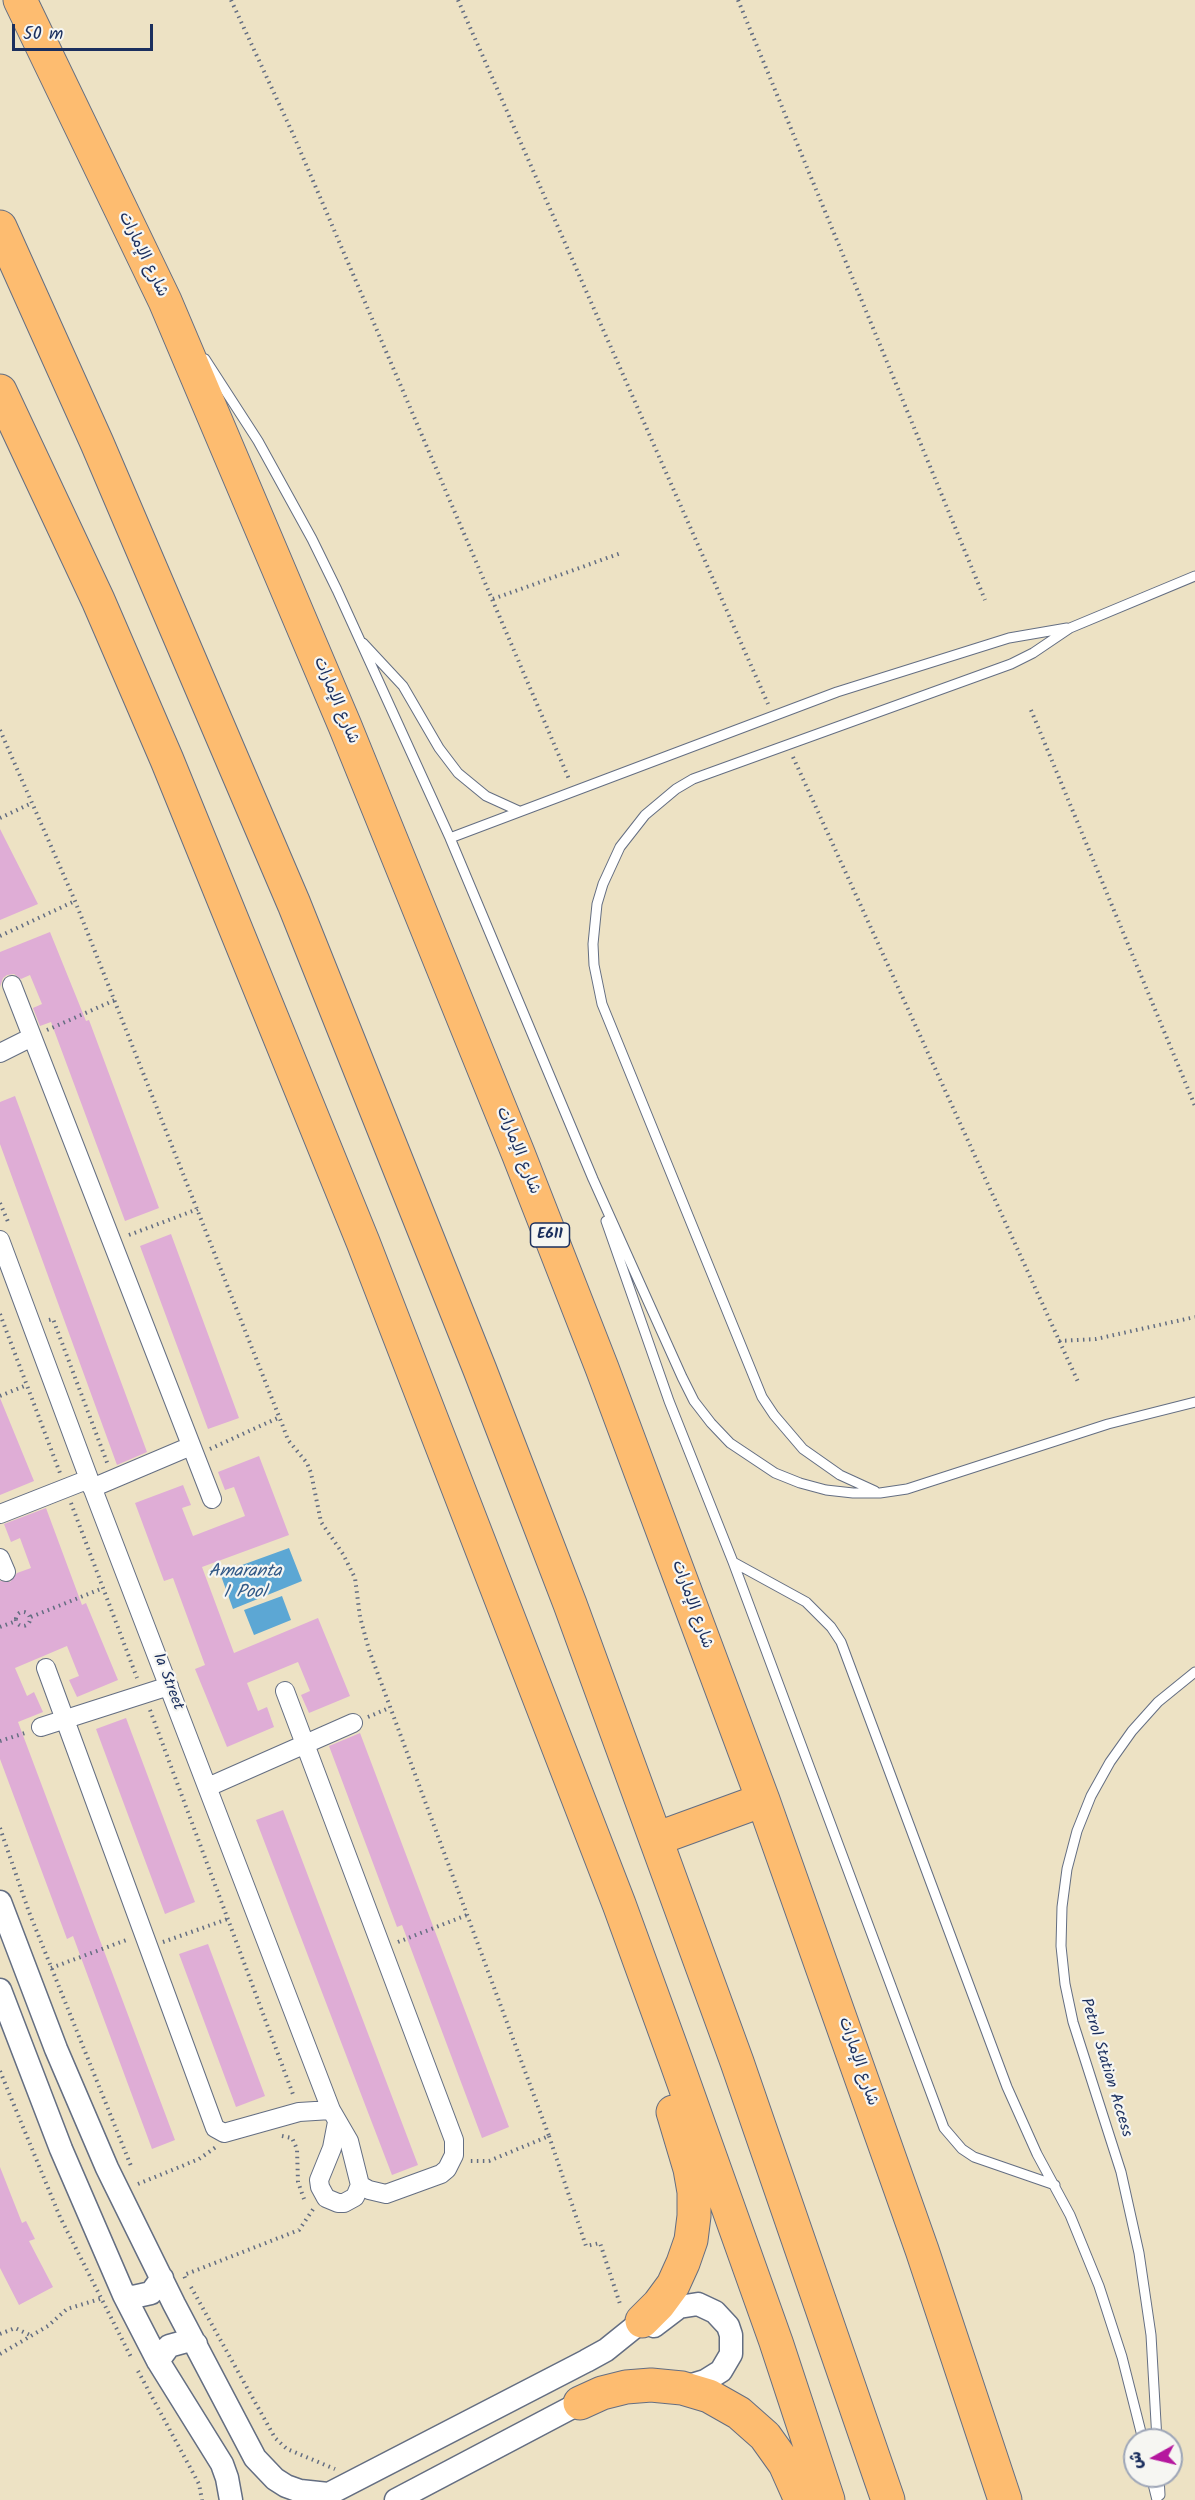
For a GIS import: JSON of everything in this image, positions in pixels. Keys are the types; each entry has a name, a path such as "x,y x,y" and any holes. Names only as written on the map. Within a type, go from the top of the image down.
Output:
{"highway":[{"name":"شارع الإمارات","path":"20,0 165,301 336,704 484,1067 610,1389 763,1800 922,2250 1005,2500"},
{"path":"0,227 196,673 312,948 480,1370 741,2073 888,2500"},
{"path":"0,391 103,611 295,1070 619,1905 738,2233 828,2500"},
{"path":"656,1839 763,1800"},
{"path":"619,1905 625,1956 690,2169 694,2192 691,2240 673,2285 659,2304 632,2315"},
{"path":"580,2403 602,2393 626,2387 651,2385 682,2388 709,2396 725,2404 753,2424 780,2457 801,2500"}],"street":[{"path":"12,985 212,1499"},
{"path":"0,1053 32,1037"},
{"name":"1a Street","path":"0,1240 6,1274 91,1484 334,2116 349,2141 360,2185"},
{"path":"0,1514 193,1451"},
{"path":"46,1668 215,2128 224,2133 299,2112 334,2116 330,2155 320,2174 320,2187 326,2198 344,2203 355,2197 360,2185 378,2193 395,2193 441,2174 447,2169 454,2155 454,2140 285,1691"},
{"path":"41,1727 169,1686"},
{"path":"208,1787 353,1723"},
{"path":"0,1902 80,2109 121,2198 255,2458 275,2479 300,2492 322,2497 606,2350 637,2339 679,2307 698,2304 716,2312 728,2326 731,2335 731,2354 721,2371 714,2377 682,2388"},
{"path":"0,1990 61,2149 124,2295 158,2361 222,2464 231,2500"},
{"path":"124,2295 133,2297 151,2293 162,2278"},
{"path":"606,2350 632,2315"},
{"path":"158,2361 169,2346 187,2341 196,2344"},
{"path":"396,2500 580,2403"}],"lane":[{"path":"165,301 191,338"},
{"path":"197,347 258,441 312,539 450,838 593,1179 682,1377 694,1401 711,1423 730,1443 775,1473 826,1490 880,1493 907,1489 1108,1424 1195,1402"},
{"path":"880,1493 840,1475 812,1456 788,1433 762,1397 602,1004 594,964 594,924 603,884 620,847 645,815 676,789 693,779 1011,664 1033,653 1070,628 1195,576"},
{"path":"450,838 837,692 1002,640 1070,628"},
{"path":"360,640 376,654 403,686 439,748 458,773 486,796 519,812"},
{"path":"593,1179 665,1391 734,1562 944,2128 957,2145 974,2157 1054,2185"},
{"path":"734,1562 806,1602 831,1627 841,1642 1008,2087 1037,2154 1074,2224 1102,2295 1122,2358 1140,2428"},
{"name":"Petrol Station Access","path":"1156,2428 1151,2335 1139,2253 1121,2172 1073,2022 1065,1984 1061,1946 1062,1907 1067,1869 1077,1831 1110,1762 1132,1731 1158,1702 1195,1672"}],"path":[{"path":"231,0 293,134 574,790"},
{"path":"458,0 772,715"},
{"path":"738,0 985,600"},
{"path":"493,599 621,554"},
{"path":"1031,710 1195,1107"},
{"path":"0,730 115,1000 288,1440 311,1473 321,1522 343,1554 355,1578 360,1617 369,1650 549,2136 586,2246 600,2243 632,2315"},
{"path":"787,744 1079,1384"},
{"path":"0,818 32,804"},
{"path":"0,936 75,902"},
{"path":"32,1037 115,1000"},
{"path":"112,1242 198,1209"},
{"path":"1059,1341 1096,1339 1195,1317"},
{"path":"0,1396 27,1385"},
{"path":"193,1451 280,1417"},
{"path":"16,1621 18,1625 27,1626 30,1617 103,1588"},
{"path":"16,1621 19,1612 28,1613 30,1617"},
{"path":"0,1627 16,1621"},
{"path":"0,1741 41,1727"},
{"path":"0,1828 51,1968 139,2185 207,2155 214,2150 224,2133"},
{"path":"383,1948 467,1916"},
{"path":"51,1968 145,1940 228,1919"},
{"path":"252,2126 271,2137 292,2138 297,2149 297,2182 304,2200"},
{"path":"454,2155 476,2162 489,2161 549,2136"},
{"path":"321,2211 312,2208 298,2230 184,2275 275,2438 287,2450 340,2472"},
{"path":"0,2354 48,2326 67,2309 100,2299"},
{"path":"0,2334 15,2328 30,2335"}],"water":[{"name":"Amaranta 1 Pool","path":"289,1548 302,1581 233,1609 220,1573"},
{"path":"282,1596 291,1620 254,1635 244,1610"}],"building":[{"path":"0,829 38,904 0,920"},
{"path":"50,932 86,1021 89,1020 159,1208 125,1221 51,1022 40,1026 33,1008 42,1004 30,975 21,979 14,974 7,975 3,978 0,987 0,952"},
{"path":"15,1096 147,1452 117,1465 0,1144 0,1102"},
{"path":"171,1234 239,1418 208,1429 140,1246"},
{"path":"0,1398 34,1481 0,1495"},
{"path":"259,1456 289,1535 202,1567 234,1653 318,1618 350,1696 309,1713 301,1695 310,1691 298,1662 247,1683 258,1711 267,1707 274,1727 227,1747 195,1669 205,1665 173,1578 164,1581 135,1503 183,1485 191,1505 182,1508 193,1536 245,1516 234,1487 225,1490 218,1472"},
{"path":"46,1508 82,1605 86,1603 118,1680 77,1697 69,1680 79,1676 67,1646 15,1668 27,1696 34,1692 43,1712 18,1722 175,2140 152,2149 73,1936 67,1939 0,1759 0,1581 10,1582 17,1573 31,1568 20,1538 11,1542 4,1524"},
{"path":"126,1718 195,1902 165,1914 96,1729"},
{"path":"360,1733 509,2127 482,2138 402,1925 397,1927 329,1746"},
{"path":"283,1810 418,2165 392,2175 256,1820"},
{"path":"208,1944 265,2096 236,2107 179,1954"},
{"path":"0,2167 22,2223 26,2221 35,2239 29,2241 53,2287 19,2305 0,2268"}]}
